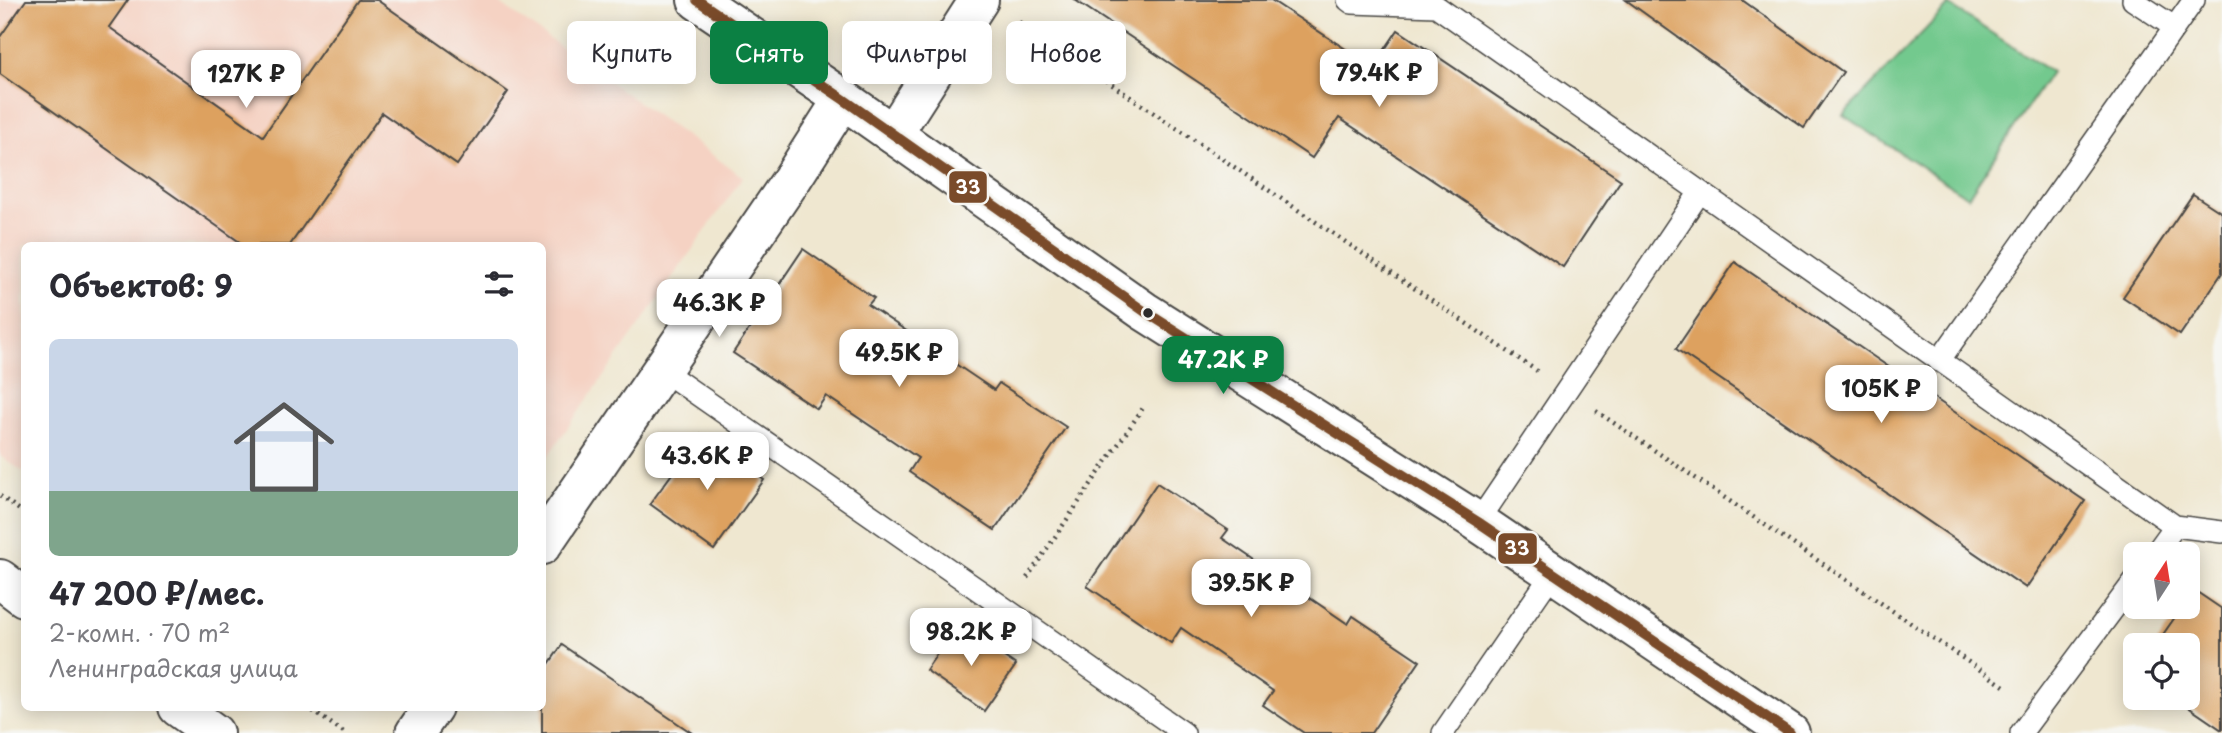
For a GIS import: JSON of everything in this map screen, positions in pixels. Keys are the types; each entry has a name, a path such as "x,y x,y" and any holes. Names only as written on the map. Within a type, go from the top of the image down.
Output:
{"main road":[{"path":"697,0 1144,310 1478,522 1790,733"},
{"path":"893,134 979,0"},
{"path":"546,539 792,179 843,99"},
{"path":"0,579 21,595"},
{"path":"184,711 214,733"},
{"path":"415,733 430,711"}],"lane":[{"path":"1348,0 1352,3 1436,6 2175,526 2222,531"},
{"path":"2133,0 2174,27"},
{"path":"1939,361 2193,0"},
{"path":"1478,522 1700,192"},
{"path":"662,370 1184,733"},
{"path":"2163,542 2175,526"},
{"path":"1443,733 1552,574"},
{"path":"2021,733 2123,596"}],"path":[{"path":"1006,609 1145,405"},
{"path":"0,496 21,511"},
{"path":"313,711 345,733"}],"shaded area":[{"path":"0,0 495,0 567,51 567,84 613,84 743,177 546,459 546,242 21,242 21,470 0,456"}],"green space":[{"path":"1949,5 2051,72 1968,197 1843,115"}],"building":[{"path":"26,0 128,0 109,27 263,136 358,0 377,0 508,92 457,165 382,113 292,242 240,242 0,74 0,37"},
{"path":"1075,0 1271,0 1373,67 1398,30 1621,180 1563,267 1339,118 1312,158 1126,34 1126,21 1106,21"},
{"path":"1626,0 1742,0 1843,72 1804,128"},
{"path":"2193,194 2222,213 2222,273 2180,335 2123,297"},
{"path":"803,249 874,298 868,305 994,390 999,383 1066,427 995,530 909,472 918,458 826,396 817,409 733,353"},
{"path":"1735,262 2085,501 2026,588 1676,349"},
{"path":"701,434 764,480 714,550 650,504"},
{"path":"1157,483 1228,530 1222,538 1348,624 1353,616 1420,661 1371,733 1304,733 1263,705 1273,691 1181,628 1171,643 1087,586"},
{"path":"2200,594 2222,609 2222,730 2193,710 2200,710 2200,633 2164,633 2173,620 2200,620"},
{"path":"957,625 1016,665 984,711 926,670"},
{"path":"562,645 692,733 542,733 542,711 546,711 546,668"}],"transit line":[{"name":"33","path":"697,0 843,99 1144,311 1478,522 1790,733"}]}
